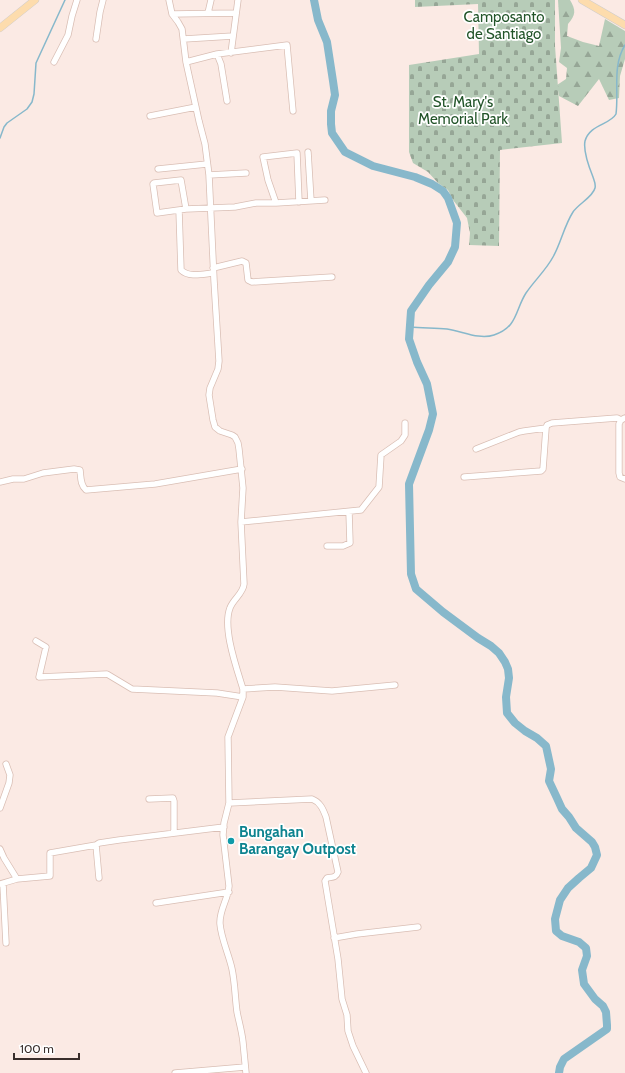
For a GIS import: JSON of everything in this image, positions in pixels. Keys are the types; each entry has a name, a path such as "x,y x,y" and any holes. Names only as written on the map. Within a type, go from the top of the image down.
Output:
{"main road":[{"path":"0,28 35,0"},
{"path":"582,0 625,25"}],"street":[{"path":"54,62 68,35 77,0"},
{"path":"96,39 103,0"},
{"path":"169,0 172,14 182,29 186,62 205,144 208,164 219,360 218,369 210,392 213,420 218,429 232,435 238,443 243,488 241,522 243,589 232,602 228,623 230,641 243,690 243,697 228,737 229,803 223,835 229,892 221,911 220,926 235,983 245,1070 175,1073"},
{"path":"208,13 211,0"},
{"path":"231,53 238,0"},
{"path":"172,14 236,14"},
{"path":"184,39 233,36"},
{"path":"186,62 217,54 287,45 293,111"},
{"path":"217,54 221,64 227,101"},
{"path":"150,116 196,107"},
{"path":"308,152 311,201"},
{"path":"276,203 268,180 263,157 297,153 299,202"},
{"path":"158,169 208,164"},
{"path":"209,175 246,173"},
{"path":"186,209 181,180 153,184 157,213 186,209 235,207 256,203 325,200"},
{"path":"179,210 181,270 184,273 191,275 242,261 246,263 248,280 252,282 332,277"},
{"path":"464,477 541,471 543,469 547,424 617,418 623,419 619,424 619,475 625,479"},
{"path":"241,522 362,510 379,487 381,455 401,440 405,435 405,423"},
{"path":"476,449 519,432 546,428"},
{"path":"0,482 13,479 24,479 43,473 74,469 80,470 82,485 86,490 155,484 242,469"},
{"path":"327,546 343,546 350,543 349,512"},
{"path":"36,640 46,647 39,677 107,674 132,689 217,693 243,697"},
{"path":"243,690 275,687 332,691 395,685"},
{"path":"0,808 9,783 10,775 6,764"},
{"path":"149,799 173,798 174,833"},
{"path":"229,803 312,799 320,804 326,817 338,872 335,877 327,878 325,881 338,959 342,998 347,1015 348,1032 366,1073"},
{"path":"6,943 1,884 17,879 50,876 50,853 96,845 99,843 224,827"},
{"path":"96,845 99,878"},
{"path":"0,849 17,879"},
{"path":"156,903 229,892"},
{"path":"334,938 418,927"}],"green space":[{"name":"St. Mary's Memorial Park","path":"415,0 555,0 555,46 562,143 500,150 499,246 469,245 470,233 467,218 453,200 448,190 438,183 428,172 413,163 409,152 409,65 479,54 478,4 415,7"},
{"path":"558,0 570,0 574,10 573,18 568,24 567,36 599,46 605,19 625,31 625,59 620,76 619,98 609,100 599,79 578,106 559,96 557,85 566,79 567,68 559,62 561,48"}],"waterway":[{"path":"0,138 7,123 27,109 32,102 36,63 65,0"},
{"path":"314,0 318,20 327,42 335,95 331,111 332,133 345,152 373,166 415,177 432,184 443,191 448,198 457,223 455,247 448,262 429,285 411,311 409,339 427,384 433,414 429,430 409,484 411,574 416,589 443,612 499,653 508,669 509,678 506,697 507,713 515,723 546,746 551,769 549,781 562,809 576,828 592,842 595,847 597,855 591,868 568,888 560,900 555,919 556,931 562,936 579,942 586,948 587,956 582,970 584,984 595,999 603,1006 606,1012 607,1029 564,1059 559,1073"},
{"path":"410,327 447,329 476,336 488,336 502,332 512,323 522,299 553,257 573,212 594,191 595,184 588,164 585,141 591,131 613,118 616,114 617,70 621,53 625,45"}],"place":[{"name":"Bungahan Barangay Outpost","path":"231,841"}],"park label":[{"name":"Camposanto de Santiago","path":"504,26"}]}
